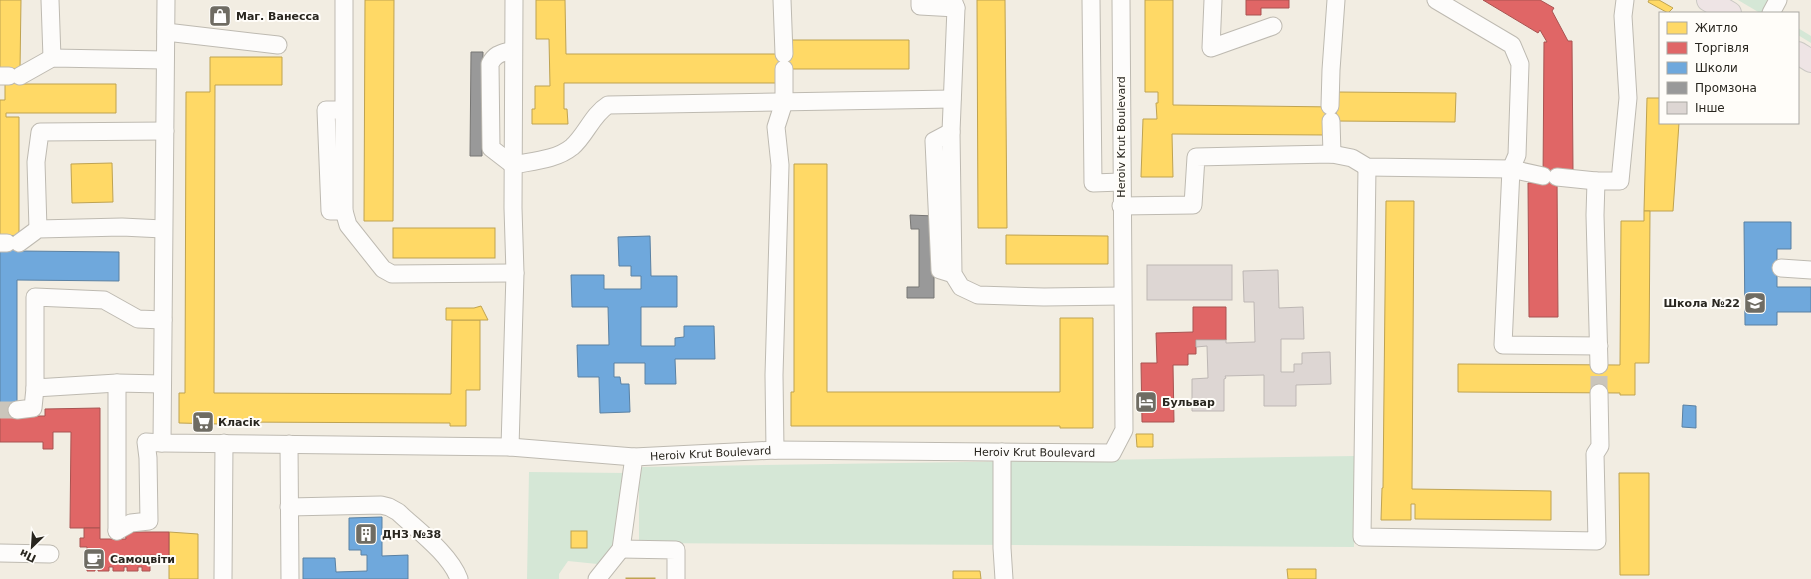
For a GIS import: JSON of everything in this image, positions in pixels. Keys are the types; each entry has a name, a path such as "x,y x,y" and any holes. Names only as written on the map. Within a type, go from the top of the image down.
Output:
{"main road":[{"path":"1708,0 1728,12"},
{"path":"1799,54 1811,61"}],"street":[{"path":"50,0 52,58"},
{"path":"162,443 166,0"},
{"path":"344,0 344,211 348,225 383,269 392,274 515,273"},
{"path":"510,447 515,273 513,165 514,0"},
{"path":"775,450 774,375 780,165 776,127 784,102 782,0"},
{"path":"920,0 920,6 954,4 952,99 954,274 961,287 978,295 1044,297 1122,296"},
{"path":"1091,0 1093,183 1121,182"},
{"name":"Heroiv Krut Boulevard","path":"621,549 634,457 775,450 1112,452 1124,430 1121,206 1121,0"},
{"path":"1213,0 1210,48 1273,26"},
{"path":"1332,154 1330,114 1331,70 1336,0"},
{"path":"1436,0 1512,45 1520,64 1517,155 1512,170 1503,345 1599,346"},
{"path":"1121,206 1192,205 1196,157 1332,154 1352,158 1367,167 1512,170 1550,177 1596,181 1620,181 1628,98 1623,16 1625,0"},
{"path":"1772,12 1778,0"},
{"path":"166,32 278,45"},
{"path":"513,50 493,57 490,64 491,148 513,165 554,157 572,147 601,110 608,105 952,99"},
{"path":"10,76 52,58 165,60"},
{"path":"38,229 36,162 40,132 165,131"},
{"path":"1367,167 1362,537 1597,541 1595,454 1600,446 1599,393"},
{"path":"1596,181 1595,215 1599,365"},
{"path":"9,243 38,229 122,227 163,229"},
{"path":"1781,268 1811,270"},
{"path":"17,410 33,408 35,388 35,297 104,300 138,319 163,320"},
{"path":"35,388 117,383 162,384"},
{"path":"117,383 117,531 131,523 149,521 148,458 146,442 510,447 634,457"},
{"path":"223,579 224,444"},
{"path":"289,444 290,579"},
{"path":"1002,452 1002,548 1004,579"},
{"path":"290,507 381,505 389,507 398,512 444,556 455,570 459,579"},
{"path":"597,579 621,549 676,550 676,579"},
{"path":"0,553 50,554"}],"green space":[{"path":"1738,0 1774,0 1768,12 1758,12"},
{"path":"1799,29 1811,36 1811,43 1799,36"},
{"path":"1355,456 1354,547 639,543 639,467"},
{"path":"529,472 626,473 617,566 568,561 559,574 559,579 527,579"}],"building: Житло":[{"path":"0,0 21,0 20,69 0,69"},
{"path":"365,0 394,0 393,221 364,221"},
{"path":"536,0 565,0 566,54 778,54 789,40 909,40 909,69 778,69 778,83 564,83 564,109 567,109 568,124 532,124 532,109 535,109 535,86 550,86 549,39 536,39"},
{"path":"977,0 1005,0 1007,228 978,228"},
{"path":"1145,0 1173,0 1173,105 1336,107 1336,121 1325,135 1172,134 1173,177 1141,177 1143,119 1157,119 1156,103 1158,103 1158,92 1145,92"},
{"path":"1649,0 1659,0 1673,8 1669,12 1666,12 1648,2"},
{"path":"210,57 282,57 282,85 215,85 214,393 451,394 452,320 480,320 480,390 466,390 466,426 450,426 450,423 179,423 179,393 185,393 186,92 210,92"},
{"path":"9,69 20,69 20,84 116,84 116,113 6,113 6,117 19,117 19,236 0,236 0,100 5,100 5,82"},
{"path":"1337,92 1456,93 1455,122 1336,121"},
{"path":"1647,98 1659,98 1659,124 1679,124 1673,211 1644,211"},
{"path":"112,163 113,202 72,203 71,164"},
{"path":"794,164 827,164 827,392 1060,392 1060,318 1093,318 1093,428 1060,428 1060,426 791,426 791,392 794,392"},
{"path":"1386,201 1414,201 1412,489 1551,491 1551,520 1415,519 1415,504 1411,504 1411,520 1381,520 1383,488"},
{"path":"1644,211 1650,211 1649,363 1635,363 1635,395 1620,395 1620,393 1458,392 1458,364 1620,365 1621,221 1644,221"},
{"path":"393,228 495,228 495,258 393,258"},
{"path":"1006,235 1108,236 1108,264 1006,264"},
{"path":"481,306 488,320 446,320 446,308 474,308"},
{"path":"1136,434 1153,434 1153,447 1137,447"},
{"path":"1619,473 1649,473 1649,575 1620,575"},
{"path":"571,531 587,531 587,548 571,548"},
{"path":"169,532 198,534 198,579 169,579"},
{"path":"1287,569 1316,569 1316,579 1288,579"},
{"path":"953,571 980,571 981,579 953,579"},
{"path":"655,578 655,579 626,579"}],"building: Торгівля":[{"path":"1246,0 1289,0 1289,8 1261,8 1261,15 1246,15"},
{"path":"1483,0 1540,0 1554,8 1552,11 1568,41 1572,41 1573,171 1557,177 1558,317 1529,317 1528,183 1543,182 1544,42 1547,42 1540,30 1538,33"},
{"path":"1193,307 1226,307 1226,340 1196,340 1196,354 1188,354 1188,365 1173,365 1174,422 1142,422 1141,363 1157,363 1156,333 1193,332"},
{"path":"0,405 17,405 17,416 45,416 45,409 100,408 100,528 70,528 71,432 53,432 53,449 43,449 43,442 0,442"},
{"path":"84,528 100,528 100,539 126,539 125,532 169,532 169,556 150,555 150,571 142,571 142,567 138,567 138,571 127,571 127,567 124,567 124,571 113,571 113,567 109,567 109,571 98,571 98,567 95,567 95,571 87,571 87,547 80,547 80,538 84,538"}],"building: Школи":[{"path":"1744,222 1791,222 1791,249 1777,249 1777,287 1811,287 1811,312 1777,312 1777,325 1745,325"},
{"path":"7,236 19,236 19,251 119,252 119,281 17,280 17,405 0,405 0,250"},
{"path":"650,236 651,276 677,276 677,307 641,307 641,346 675,346 675,338 684,337 684,326 714,326 715,359 675,359 676,384 645,384 645,363 614,363 614,377 620,377 621,384 629,384 630,412 600,413 599,377 578,377 577,345 609,345 608,307 572,307 571,275 604,275 604,289 641,289 641,276 631,276 631,266 619,266 618,237"},
{"path":"1683,405 1696,406 1696,428 1682,427"},
{"name":"ДНЗ №38","path":"382,517 382,556 408,555 408,579 303,579 303,558 335,558 336,572 367,571 367,555 361,555 361,550 349,550 349,518"}],"building: Промзона":[{"path":"471,52 483,52 482,156 470,156"},
{"path":"910,215 934,216 934,298 907,298 907,287 919,287 919,229 911,229"}],"building: Інше":[{"path":"1147,265 1232,265 1232,300 1147,300"},
{"path":"1278,270 1279,308 1303,307 1304,339 1281,339 1281,372 1294,372 1294,364 1302,364 1302,353 1330,352 1331,384 1296,385 1296,406 1264,406 1264,375 1225,376 1224,411 1192,411 1192,379 1208,378 1207,346 1196,347 1196,340 1226,340 1226,343 1255,342 1254,302 1244,302 1243,271"}],"tunnel":[{"path":"1599,365 1599,393"},
{"path":"0,410 17,410"}],"place":[{"name":"Маг. Ванесса","path":"220,16"},
{"name":"Школа №22","path":"1755,303"},
{"name":"Бульвар","path":"1146,402"},
{"name":"Класік","path":"203,422"},
{"name":"ДНЗ №38","path":"366,534"},
{"name":"Самоцвіти","path":"94,559"}]}
